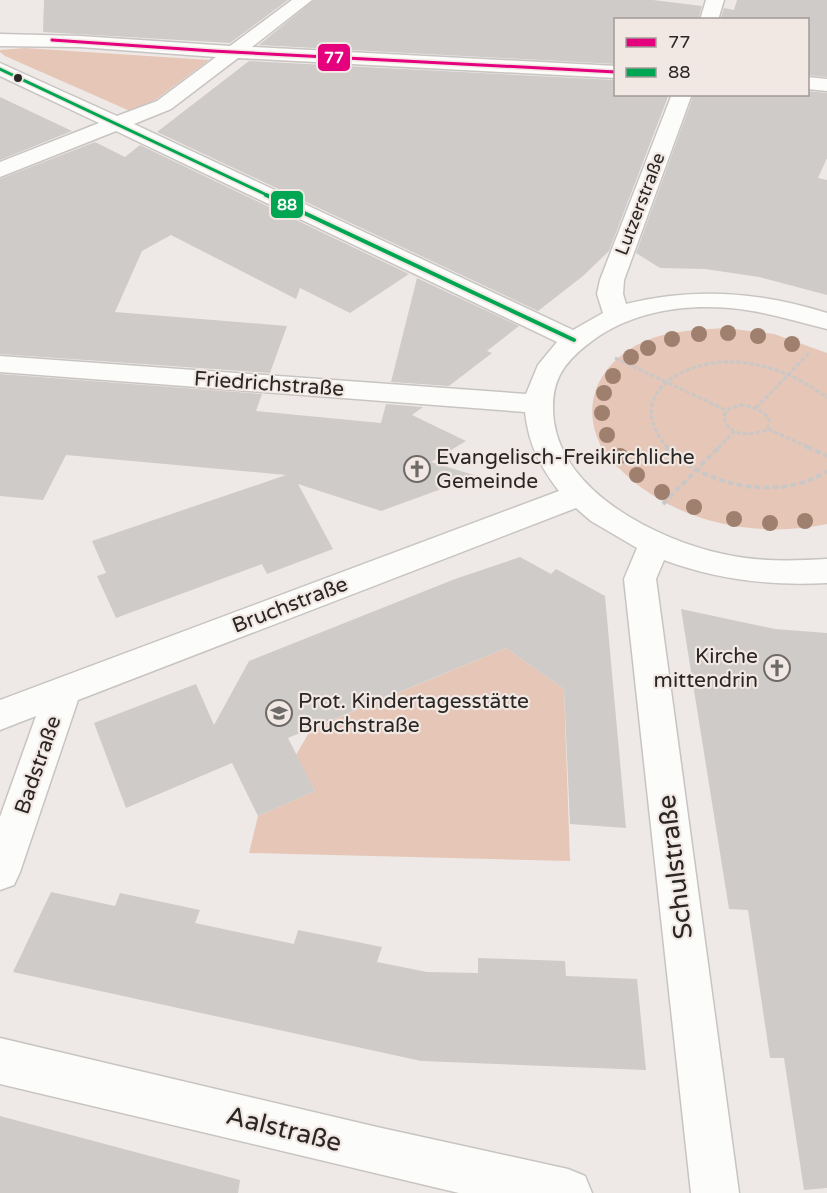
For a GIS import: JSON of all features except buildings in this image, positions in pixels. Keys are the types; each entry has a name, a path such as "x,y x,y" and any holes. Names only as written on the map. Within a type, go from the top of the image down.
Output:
{"street":[{"path":"0,170 164,105 303,0"},
{"path":"710,18 715,0"},
{"path":"0,40 44,40 614,72"},
{"path":"0,69 574,339"},
{"path":"809,83 827,85"},
{"name":"Lutzerstraße","path":"617,315 610,294 612,280 681,96"},
{"path":"827,321 782,308 724,300 668,302 617,315 574,339 554,361 547,374 538,404 540,426 547,449 561,472 579,495 613,521 654,544 688,557 723,566 788,573 827,571"},
{"name":"Friedrichstraße","path":"0,364 538,404"},
{"name":"Bruchstraße","path":"0,716 579,495"},
{"name":"Schulstraße","path":"654,544 640,579 715,1193"},
{"name":"Badstraße","path":"0,872 63,692"},
{"name":"Aalstraße","path":"0,1061 377,1151 568,1193"}],"path":[{"path":"756,408 812,351"},
{"path":"608,355 726,410"},
{"path":"827,398 817,388 790,373 755,364 708,363 684,369 665,381 654,396 651,415 656,435 672,453 696,470 726,482 759,488 791,486 819,478 827,471"},
{"path":"768,429 769,418 756,408 740,405 726,410 723,415 723,421 734,432 753,436 768,429 827,456"},
{"path":"663,505 734,432"}],"shaded area":[{"path":"25,48 209,60 155,100 130,111 0,52 0,50"},
{"path":"726,328 774,334 827,353 827,524 800,528 746,528 692,515 667,504 644,489 610,460 598,439 593,423 592,407 596,391 602,377 625,352 661,335"},
{"path":"506,648 564,689 570,861 249,853 258,816 315,791 296,755 311,729"}],"transit line":[{"name":"77","path":"52,40 213,51 614,72"},
{"name":"88","path":"0,69 574,340"}],"place":[{"name":"Evangelisch-Freikirchliche Gemeinde","path":"417,469"},
{"name":"Kirche mittendrin","path":"777,668"},
{"name":"Prot. Kindertagesstätte Bruchstraße","path":"279,713"}]}
